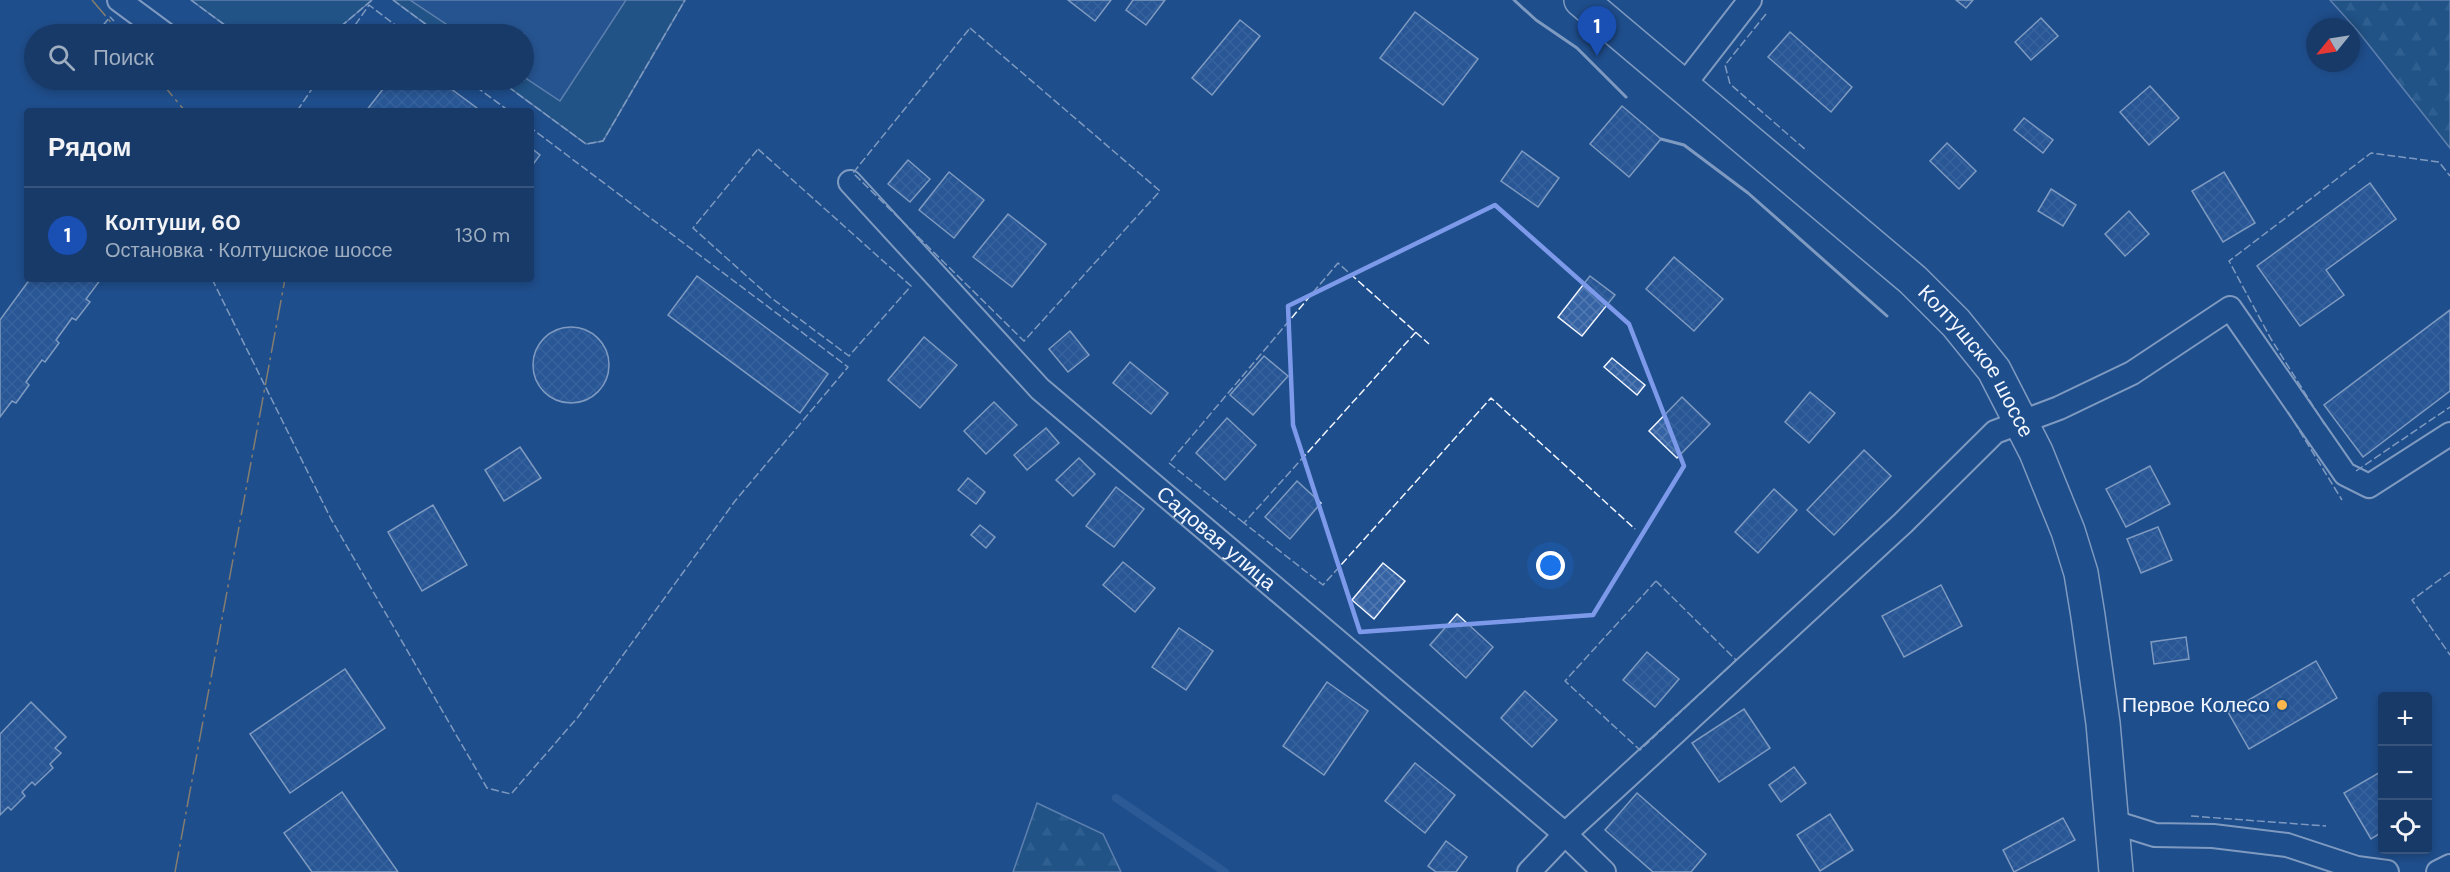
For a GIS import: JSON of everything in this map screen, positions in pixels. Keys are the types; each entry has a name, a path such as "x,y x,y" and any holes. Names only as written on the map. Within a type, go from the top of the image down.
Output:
{"main road":[{"name":"Колтушское шоссе","path":"1581,0 1913,280 1956,323 1994,370 2022,423 2068,531 2081,573 2103,723 2116,872"}],"street":[{"path":"119,0 151,24"},
{"path":"1684,85 1750,0"},
{"name":"Садовая улица","path":"849,182 1040,389 1565,834 1604,872"},
{"path":"1529,872 1565,834 1903,524 1995,432 2059,408 2132,373 2230,308 2345,474 2369,486 2450,434"},
{"path":"2112,827 2123,825 2155,835 2213,836 2287,845 2357,868 2387,872"},
{"path":"2438,872 2450,866"}],"highlighted area":[{"path":"1495,205 1629,324 1684,466 1593,615 1360,632 1293,425 1288,306"}],"green space":[{"path":"191,0 372,0 344,24 223,24"},
{"path":"393,0 685,0 603,141 586,144 513,90 534,90 534,24 425,24"},
{"path":"2330,0 2450,0 2450,148 2360,34 2360,18 2346,18"},
{"path":"1037,803 1103,834 1121,872 1013,872"}],"shaded area":[{"path":"410,0 626,0 560,101 534,84 534,24 446,24"}],"building":[{"path":"1068,0 1111,0 1095,21"},
{"path":"1133,0 1165,0 1146,25 1126,10"},
{"path":"1956,0 1973,0 1966,8"},
{"path":"1415,12 1478,59 1443,105 1380,58"},
{"path":"2041,18 2058,36 2031,60 2015,42"},
{"path":"1240,20 1260,36 1212,95 1192,78"},
{"path":"1790,32 1852,87 1831,112 1768,57"},
{"path":"2150,86 2179,118 2149,145 2120,112"},
{"path":"382,90 453,90 477,108 368,108"},
{"path":"1622,106 1661,139 1629,177 1590,144"},
{"path":"2024,118 2053,140 2043,153 2014,130"},
{"path":"1947,143 1976,171 1959,189 1930,161"},
{"path":"534,150 540,155 534,163"},
{"path":"1522,151 1559,178 1538,207 1501,181"},
{"path":"908,160 930,179 910,202 888,184"},
{"path":"949,172 984,200 954,238 919,210"},
{"path":"2224,172 2255,223 2223,242 2192,191"},
{"path":"2370,183 2396,219 2326,270 2344,295 2300,326 2257,266"},
{"path":"2051,189 2076,205 2063,226 2038,211"},
{"path":"2129,211 2149,234 2125,256 2105,234"},
{"path":"1008,214 1046,244 1012,287 973,257"},
{"path":"1674,257 1723,299 1694,331 1646,289"},
{"path":"697,276 828,374 800,413 668,315"},
{"path":"1590,276 1615,295 1582,336 1558,317"},
{"path":"28,282 99,282 86,299 90,302 76,320 72,318 56,340 59,343 45,362 42,360 26,382 29,385 16,403 12,401 0,417 0,320"},
{"path":"2450,310 2450,391 2363,457 2324,405"},
{"path":"571,327 586,330 598,338 606,350 609,365 606,380 598,392 586,400 571,403 556,400 544,392 536,380 533,365 536,350 544,338 556,330"},
{"path":"1070,331 1089,355 1068,372 1049,349"},
{"path":"924,337 957,365 920,408 888,380"},
{"path":"1264,356 1288,376 1253,415 1230,395"},
{"path":"1612,358 1645,385 1637,395 1604,367"},
{"path":"1130,362 1168,393 1151,414 1113,383"},
{"path":"1810,392 1835,413 1809,443 1785,422"},
{"path":"1682,397 1710,424 1677,458 1649,431"},
{"path":"994,402 1017,425 986,454 964,431"},
{"path":"1227,418 1256,445 1225,480 1196,453"},
{"path":"1046,428 1059,443 1027,470 1014,455"},
{"path":"520,447 541,478 504,501 485,470"},
{"path":"1864,450 1891,476 1834,535 1807,510"},
{"path":"1079,458 1095,474 1073,496 1056,480"},
{"path":"2150,466 2170,504 2126,527 2106,489"},
{"path":"968,478 985,492 976,504 958,490"},
{"path":"1297,481 1321,503 1290,539 1265,517"},
{"path":"1116,487 1144,509 1114,547 1086,526"},
{"path":"1774,489 1797,510 1758,553 1735,532"},
{"path":"433,505 467,565 422,591 388,532"},
{"path":"980,525 995,537 986,548 971,535"},
{"path":"2158,527 2172,560 2141,573 2127,539"},
{"path":"1123,562 1155,588 1135,612 1103,585"},
{"path":"1383,563 1405,581 1374,619 1352,600"},
{"path":"1941,585 1962,626 1904,657 1882,616"},
{"path":"1457,614 1493,647 1466,678 1430,645"},
{"path":"1179,628 1213,651 1186,690 1152,667"},
{"path":"2186,637 2189,659 2154,664 2151,642"},
{"path":"1647,652 1679,679 1655,707 1623,680"},
{"name":"Первое Колесо","path":"2316,661 2337,698 2249,749 2228,712"},
{"path":"345,669 385,728 290,793 250,734"},
{"path":"1327,682 1368,711 1324,775 1283,746"},
{"path":"1525,691 1557,720 1532,747 1501,718"},
{"path":"31,702 66,737 55,748 61,753 50,764 53,768 35,785 32,782 22,792 25,796 11,810 8,807 0,815 0,734"},
{"path":"1744,709 1770,748 1719,782 1692,743"},
{"path":"1415,763 1455,795 1425,833 1385,801"},
{"path":"1794,767 1806,783 1781,802 1769,785"},
{"path":"2378,773 2378,835 2371,839 2344,793"},
{"path":"342,792 398,872 312,872 284,833"},
{"path":"1637,793 1706,854 1691,872 1653,872 1605,830"},
{"path":"1830,814 1853,850 1820,871 1797,835"},
{"path":"2063,818 2075,840 2014,872 2003,850"},
{"path":"1446,841 1467,857 1456,872 1436,872 1428,866"}],"waterway":[{"path":"1116,798 1225,872"}],"fence":[{"path":"191,0 223,24"},
{"path":"344,24 372,0"},
{"path":"393,0 425,24"},
{"path":"513,90 586,144 603,141 685,0"},
{"path":"356,24 369,5 394,24"},
{"path":"1766,14 1725,65 1730,84 1807,151"},
{"path":"104,24 110,17 114,21"},
{"path":"970,28 1160,191 1024,341 853,173 970,28"},
{"path":"299,108 311,90"},
{"path":"481,90 505,108"},
{"path":"213,282 331,519 487,788 511,794 578,717 735,501 848,367 534,130"},
{"path":"758,149 911,286 849,356 770,297 693,228 758,149"},
{"path":"2325,425 2271,339 2229,261 2371,153 2439,162 2450,176"},
{"path":"1244,523 1169,463 1338,263 1429,344"},
{"path":"1416,332 1244,523 1323,585 1491,398 1635,529"},
{"path":"2356,471 2450,407"},
{"path":"2288,412 2342,500"},
{"path":"2450,572 2412,600 2450,655"},
{"path":"1656,581 1736,660 1640,750 1565,681 1656,581"},
{"path":"2191,816 2326,826"}],"wall":[{"path":"1514,0 1536,20 1577,48 1626,97"},
{"path":"1661,139 1684,145 1748,193 1887,316"}],"power":[{"path":"92,0 112,24"},
{"path":"167,90 182,108"},
{"path":"175,872 284,282"}],"place":[{"name":"Колтуши, 60","path":"1597,56"},
{"name":"Первое Колесо","path":"2282,705"}]}
